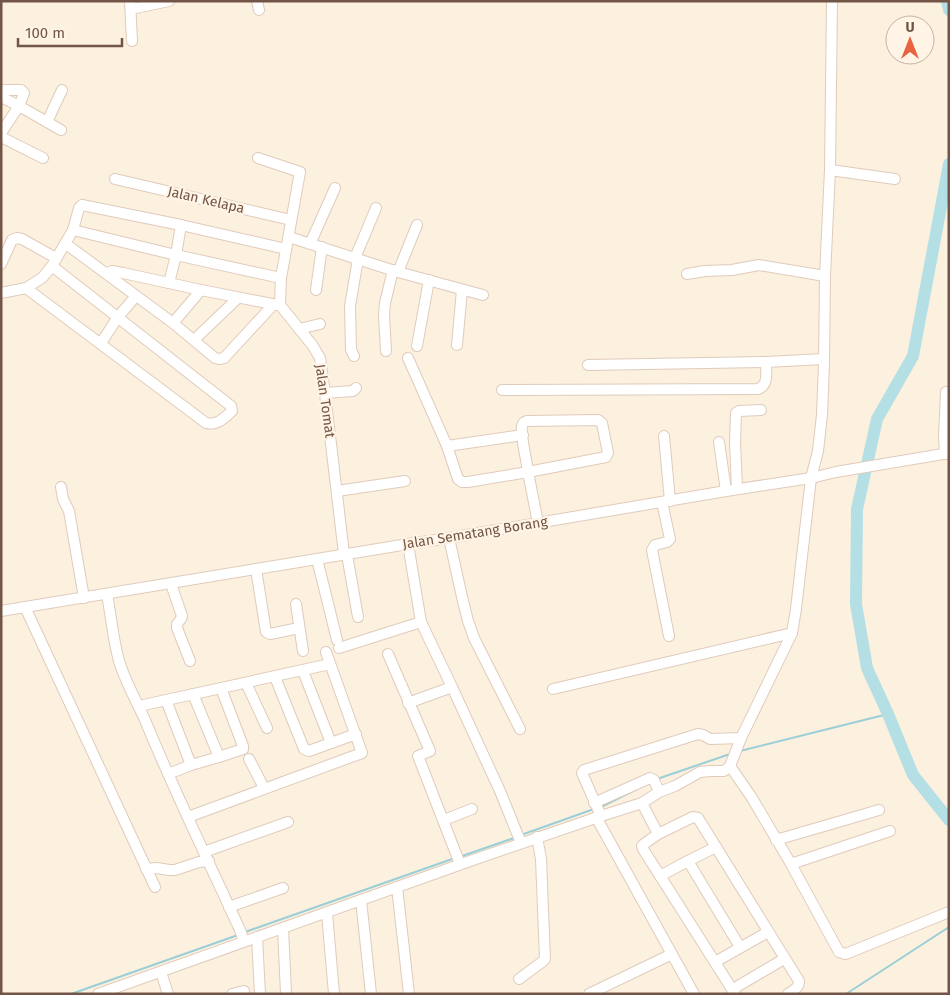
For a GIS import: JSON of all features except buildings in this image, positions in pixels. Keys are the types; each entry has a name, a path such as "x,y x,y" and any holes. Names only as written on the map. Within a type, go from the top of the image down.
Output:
{"street":[{"path":"132,41 130,5 169,1"},
{"path":"98,994 161,972 242,937 257,937 398,887 458,858 519,837 538,837 597,811 649,778 657,786 676,786 700,772 724,771 733,759 741,738 792,633 811,478 818,450 822,415 830,170 832,1"},
{"path":"1,90 21,90 23,92 19,106 1,133"},
{"path":"47,122 62,90"},
{"path":"1,97 61,130"},
{"path":"1,137 43,158"},
{"path":"66,244 173,323 215,358 224,358 277,306 300,173 258,158"},
{"path":"830,170 895,179"},
{"name":"Jalan Kelapa","path":"118,180 291,220"},
{"path":"310,244 335,188"},
{"path":"1,293 26,288 42,278 66,244 73,230 79,208 85,204 286,249"},
{"path":"354,356 351,350 350,306 356,259 376,208"},
{"path":"169,283 181,225"},
{"path":"386,351 385,303 396,271 417,225"},
{"path":"73,230 281,278"},
{"path":"289,237 356,259 483,296"},
{"path":"1,264 12,240 22,239 54,262 118,317 232,406 232,411 216,423 206,423 26,288"},
{"path":"316,290 322,247"},
{"path":"687,274 732,270 758,265 826,276"},
{"path":"106,273 116,271 277,306"},
{"path":"417,346 429,280"},
{"path":"173,323 201,290"},
{"path":"458,345 462,290"},
{"path":"101,343 118,317 136,296"},
{"path":"194,340 238,298"},
{"name":"Jalan Tomat","path":"277,306 299,329 320,358 346,554 358,617"},
{"path":"299,329 320,324"},
{"path":"408,358 447,446 458,479 462,482 468,482 528,472 606,458 608,453 602,423 598,420 527,421 523,423 522,434 528,472 538,523"},
{"path":"588,365 766,362 824,359"},
{"path":"502,390 758,389 766,383 766,362"},
{"path":"325,393 353,391 356,388"},
{"path":"945,449 946,392"},
{"path":"738,489 735,442 736,413 739,411 762,410"},
{"path":"447,446 522,434"},
{"path":"664,436 666,501 670,539 655,545 652,550 669,636"},
{"path":"719,442 726,491"},
{"name":"Jalan Sematang Borang","path":"1,611 25,607 83,591 107,594 811,478 910,460 945,449"},
{"path":"337,491 405,481"},
{"path":"61,487 62,499 69,511 83,591"},
{"path":"449,538 462,598 474,638 520,729"},
{"path":"408,544 421,622 519,837"},
{"path":"317,560 338,644 421,622"},
{"path":"256,570 266,632 270,634 299,628"},
{"path":"171,584 182,616 177,624 177,628 190,661"},
{"path":"107,594 119,662 242,937"},
{"path":"296,604 303,652"},
{"path":"25,607 155,887"},
{"path":"553,689 792,633"},
{"path":"188,817 362,753 326,652"},
{"path":"388,654 430,751 418,756 458,858"},
{"path":"139,706 330,664"},
{"path":"303,671 331,743"},
{"path":"275,677 304,749 309,751 356,734"},
{"path":"246,683 267,728"},
{"path":"408,703 452,687"},
{"path":"168,774 243,749 221,688"},
{"path":"194,694 219,757"},
{"path":"166,700 191,765"},
{"path":"694,994 597,811 582,773 584,770 698,734 710,739 741,738"},
{"path":"249,759 264,788"},
{"path":"733,759 752,798 839,952 848,953 949,912"},
{"path":"597,811 642,803 657,786"},
{"path":"642,803 658,834"},
{"path":"444,820 472,809"},
{"path":"776,840 879,810"},
{"path":"784,959 734,992 642,846 658,834 693,817 698,818 799,981 799,985 788,994"},
{"path":"146,869 174,870 199,862 206,857 288,822"},
{"path":"791,864 890,831"},
{"path":"519,979 545,959 541,859 538,837"},
{"path":"660,876 716,847"},
{"path":"688,861 740,947"},
{"path":"398,887 409,994"},
{"path":"229,907 283,888"},
{"path":"361,900 371,994"},
{"path":"327,912 334,994"},
{"path":"283,928 286,994"},
{"path":"715,962 768,932"},
{"path":"257,937 260,994"},
{"path":"589,994 672,954"},
{"path":"161,972 168,994"},
{"path":"232,994 244,991"}],"waterway":[{"path":"947,1 949,10"},
{"path":"949,164 913,356 877,419 857,509 856,604 867,668 913,775 949,820"},
{"path":"740,751 888,714"},
{"path":"657,779 730,754"},
{"path":"601,807 637,789"},
{"path":"521,835 594,809"},
{"path":"462,856 514,838"},
{"path":"245,932 455,858"},
{"path":"846,994 949,927"},
{"path":"71,994 238,935"}]}
